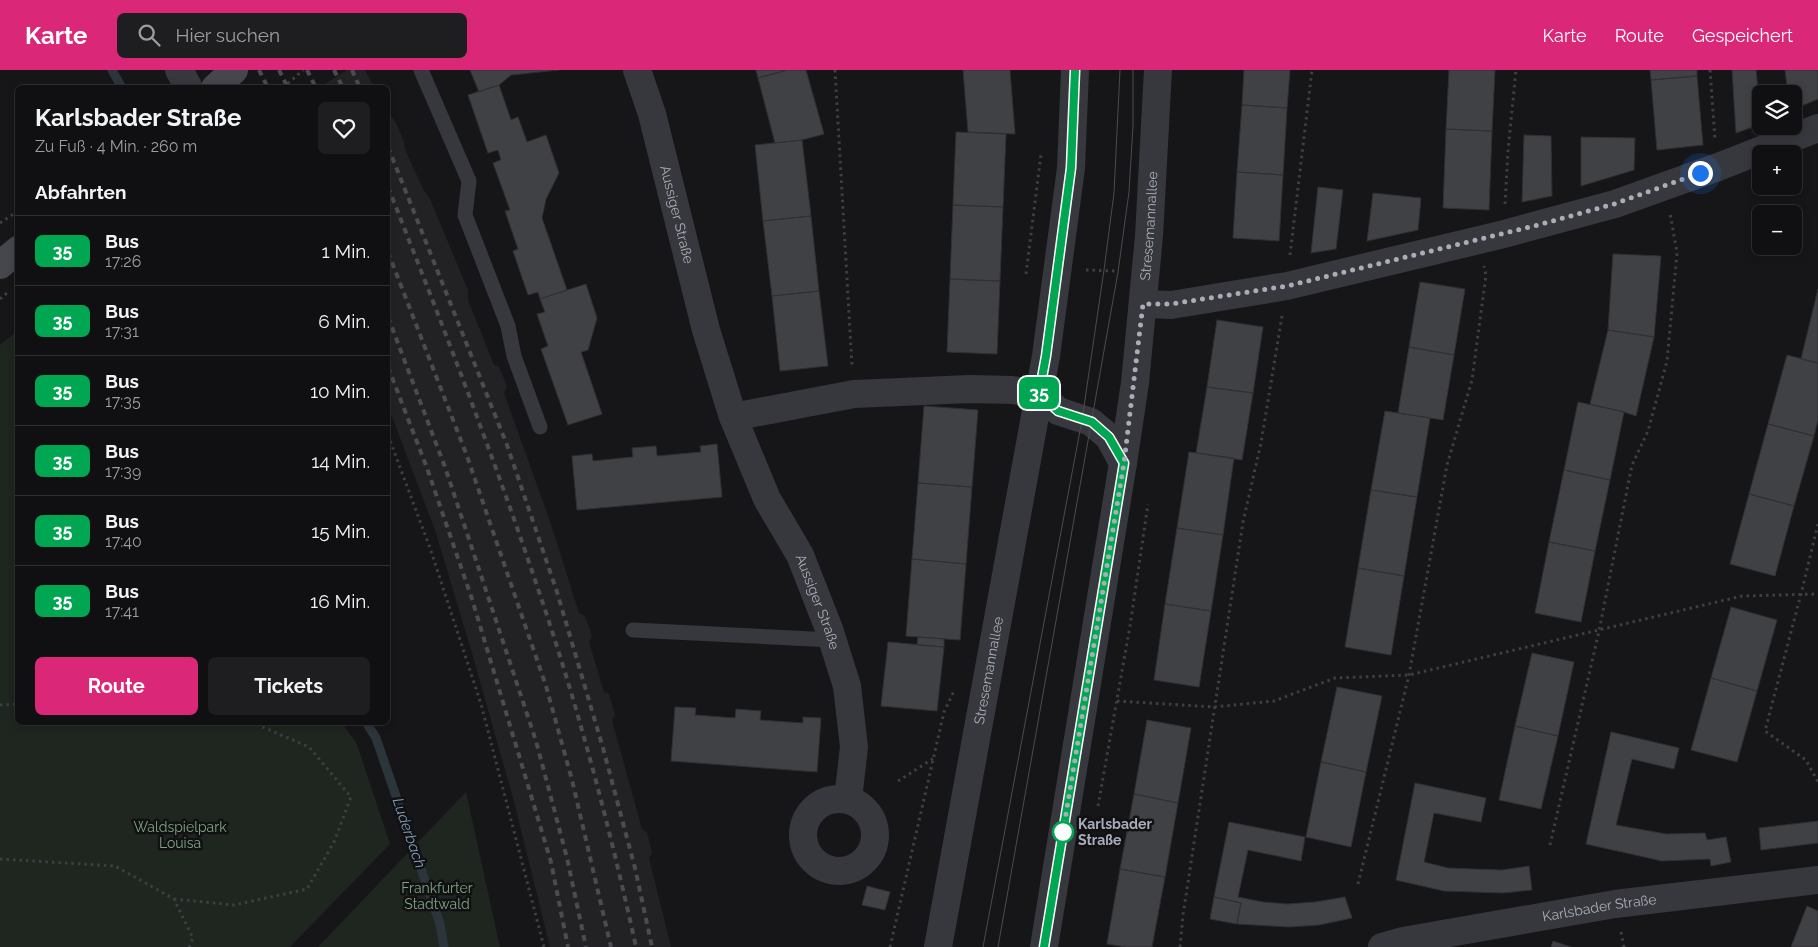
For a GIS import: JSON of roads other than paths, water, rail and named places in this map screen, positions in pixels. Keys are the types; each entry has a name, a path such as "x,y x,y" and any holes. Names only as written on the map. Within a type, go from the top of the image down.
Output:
{"main road":[{"path":"218,85 234,70"},
{"path":"0,265 15,252"}],"street":[{"path":"178,70 187,85"},
{"name":"Aussiger Straße","path":"637,70 652,114 706,330 733,417 767,499 800,556 832,640 847,686 854,747 848,799"},
{"name":"Stresemannallee","path":"938,947 1046,356 1071,168 1075,70"},
{"name":"Stresemannallee","path":"1044,947 1124,463 1149,236 1158,70"},
{"path":"1143,304 1171,304 1287,286 1491,237 1614,204 1718,167 1818,128"},
{"path":"1092,422 1110,412 1134,383"},
{"path":"733,417 854,394 970,389 1012,390 1039,394 1058,411 1092,422 1109,437 1124,463"},
{"name":"Karlsbader Straße","path":"1382,947 1403,941 1616,904 1818,880"}],"lane":[{"path":"422,70 469,181 465,215 508,326 514,356 540,427"},
{"path":"633,630 832,640"}],"waterway":[{"name":"Luderbach","path":"112,70 120,85"},
{"name":"Luderbach","path":"368,725 376,738 440,924 444,947"}],"tram line":[{"path":"983,947 1082,420 1114,193 1120,70"},
{"path":"998,947 1118,272 1129,192 1133,126 1133,70"}],"railway":[{"path":"259,70 266,85"},
{"path":"279,70 286,85"},
{"path":"307,70 314,85"},
{"path":"334,70 342,85"},
{"path":"352,70 359,85"},
{"path":"390,152 507,445 557,592 603,748 635,868 652,947"},
{"path":"390,192 483,433 551,628 591,764 615,855 636,947"},
{"path":"390,257 467,456 546,686 572,780 611,947"},
{"path":"390,322 445,467 536,741 567,858 586,947"},
{"path":"390,372 427,468 472,599 551,862 568,947"}],"place":[{"name":"Karlsbader Straße","path":"1063,832"}],"park label":[{"name":"Waldspielpark Louisa","path":"180,836"},
{"name":"Frankfurter Stadtwald","path":"437,896"}]}
